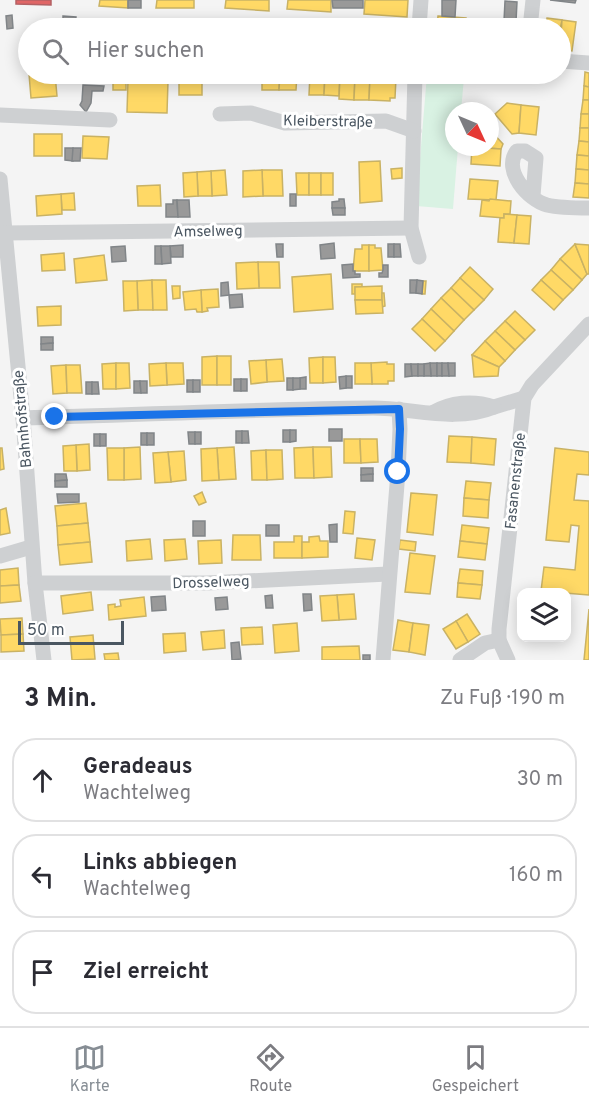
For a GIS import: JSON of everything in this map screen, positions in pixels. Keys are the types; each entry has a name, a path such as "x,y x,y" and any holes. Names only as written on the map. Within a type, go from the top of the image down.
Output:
{"street":[{"path":"420,18 421,0"},
{"path":"531,18 533,0"},
{"path":"571,62 589,63"},
{"path":"415,84 411,228 419,257"},
{"name":"Kleiberstraße","path":"220,114 251,113 285,123 386,122 414,131"},
{"path":"0,115 110,120"},
{"name":"Bahnhofstraße","path":"0,179 23,418 35,584 44,660"},
{"path":"533,196 550,206 589,208"},
{"name":"Amselweg","path":"5,233 411,228"},
{"path":"23,418 399,409 447,415 482,412 524,398 532,385 589,324"},
{"name":"Fasanenstraße","path":"499,640 524,398"},
{"path":"382,660 398,472 399,409"},
{"path":"0,556 32,547"},
{"name":"Drosselweg","path":"35,584 207,583 388,574"},
{"path":"460,660 485,643 499,640 508,660"}],"green space":[{"path":"426,84 463,84 462,102 445,102 445,156 457,156 453,209 416,206"}],"building: Wohnen":[{"path":"100,0 128,0 128,8 99,6"},
{"path":"157,0 194,0 194,8 156,8"},
{"path":"226,0 269,0 269,11 225,8"},
{"path":"288,0 331,0 331,12 287,9"},
{"path":"365,0 408,0 407,17 364,14"},
{"path":"438,16 466,18 438,18"},
{"path":"571,21 576,22 571,51"},
{"path":"585,72 589,73 589,87 584,86"},
{"path":"30,84 56,84 57,96 31,98"},
{"path":"113,84 126,84 126,90 113,90"},
{"path":"128,84 168,84 167,113 127,112"},
{"path":"179,84 202,84 202,95 179,95"},
{"path":"262,84 279,84 279,90 262,90"},
{"path":"279,84 296,84 296,90 279,90"},
{"path":"310,84 325,84 324,95 309,95"},
{"path":"325,84 340,84 339,96 324,95"},
{"path":"340,84 355,84 354,100 339,99"},
{"path":"355,84 370,84 369,100 354,100"},
{"path":"370,84 396,84 395,98 390,98 390,101 369,100"},
{"path":"584,86 589,87 589,100 583,100"},
{"path":"583,100 589,100 589,114 581,114"},
{"path":"507,103 521,105 519,133 512,134 499,119 499,110"},
{"path":"521,105 539,107 536,135 519,133"},
{"path":"581,114 589,114 589,128 580,128"},
{"path":"580,128 589,128 589,142 579,141"},
{"path":"34,134 62,134 62,156 34,156"},
{"path":"83,136 109,137 107,159 82,158"},
{"path":"499,140 503,144 499,149"},
{"path":"579,141 589,142 589,156 577,155"},
{"path":"499,149 501,149 500,166 471,164 471,156 499,156"},
{"path":"577,155 589,156 589,170 576,169"},
{"path":"380,161 382,201 360,203 359,162"},
{"path":"402,168 402,178 392,179 391,169"},
{"path":"576,169 589,170 589,184 575,183"},
{"path":"225,170 227,195 212,196 211,171"},
{"path":"262,170 282,170 283,196 263,196"},
{"path":"262,170 263,196 243,197 243,171"},
{"path":"211,171 212,196 198,196 197,172"},
{"path":"197,172 198,196 184,197 183,173"},
{"path":"296,173 309,173 309,195 297,195"},
{"path":"309,173 321,173 321,195 309,195"},
{"path":"321,173 333,173 333,195 321,195"},
{"path":"470,179 498,181 496,200 468,199"},
{"path":"575,183 589,184 589,198 573,197"},
{"path":"160,185 161,206 138,206 137,186"},
{"path":"74,193 75,210 62,210 61,194"},
{"path":"61,194 62,214 37,216 36,196"},
{"path":"490,199 511,201 510,214 504,214 504,218 480,216 482,200 489,201"},
{"path":"504,214 517,215 514,243 498,242 500,218 504,218"},
{"path":"517,215 531,216 529,244 514,243"},
{"path":"575,244 587,274 582,280 560,259"},
{"path":"575,244 589,245 589,274 587,274"},
{"path":"362,245 369,245 369,271 353,271 355,249 362,249"},
{"path":"369,245 381,248 383,270 369,271"},
{"path":"64,253 65,270 42,271 41,255"},
{"path":"104,255 107,280 76,283 74,259"},
{"path":"560,259 582,280 573,290 551,270"},
{"path":"258,262 279,262 280,288 259,288"},
{"path":"258,262 259,288 237,289 236,263"},
{"path":"470,267 493,289 484,300 460,278"},
{"path":"551,270 573,290 563,300 541,280"},
{"path":"331,274 333,309 294,312 292,277"},
{"path":"460,278 484,300 474,310 451,288"},
{"path":"152,280 153,310 138,310 137,281"},
{"path":"152,280 166,280 167,310 153,310"},
{"path":"541,280 563,300 554,310 532,290"},
{"path":"123,281 137,281 138,310 124,311"},
{"path":"423,281 426,281 425,294 422,294"},
{"path":"352,284 362,284 362,287 355,287 355,294 352,294"},
{"path":"172,286 180,286 180,298 173,299"},
{"path":"382,286 382,300 355,300 355,287"},
{"path":"451,288 474,310 464,320 441,298"},
{"path":"218,289 219,307 207,308 208,311 202,312 201,290"},
{"path":"201,290 202,312 197,312 196,309 185,310 183,292"},
{"path":"382,293 384,293 385,306 382,307"},
{"path":"441,298 464,320 454,331 431,309"},
{"path":"355,300 382,300 383,313 356,314"},
{"path":"61,306 61,325 38,326 37,307"},
{"path":"431,309 454,331 445,341 422,319"},
{"path":"515,311 535,330 525,340 505,321"},
{"path":"422,319 445,341 435,351 412,329"},
{"path":"505,321 525,340 515,350 495,331"},
{"path":"495,331 515,350 505,361 485,341"},
{"path":"485,341 505,361 499,367 472,355"},
{"path":"472,355 499,367 498,376 474,377"},
{"path":"217,356 217,385 202,385 202,357"},
{"path":"217,356 231,356 231,385 217,385"},
{"path":"323,357 323,383 310,383 309,358"},
{"path":"323,357 335,357 336,382 323,383"},
{"path":"282,359 284,381 267,382 266,360"},
{"path":"266,360 267,382 251,384 249,361"},
{"path":"387,362 387,364 394,364 394,381 388,381 388,384 372,384 371,363"},
{"path":"116,363 116,389 103,389 102,364"},
{"path":"116,363 129,363 130,388 116,389"},
{"path":"166,363 183,363 184,384 167,385"},
{"path":"166,363 167,385 150,386 149,364"},
{"path":"355,363 371,363 372,384 355,384"},
{"path":"66,365 67,393 53,394 51,366"},
{"path":"66,365 80,365 82,393 67,393"},
{"path":"449,436 472,437 471,463 447,462"},
{"path":"472,437 496,439 494,465 471,463"},
{"path":"344,439 360,439 361,463 344,463"},
{"path":"360,439 377,439 378,462 361,463"},
{"path":"89,444 90,470 77,471 76,445"},
{"path":"76,445 77,471 64,471 63,446"},
{"path":"140,447 141,479 124,480 124,448"},
{"path":"234,447 236,479 219,480 217,448"},
{"path":"313,447 314,478 295,478 294,448"},
{"path":"313,447 331,447 332,477 314,478"},
{"path":"0,448 2,448 4,469 0,470"},
{"path":"107,448 124,448 124,480 108,480"},
{"path":"217,448 219,480 202,481 201,449"},
{"path":"555,448 589,452 589,475 577,474 574,500 589,501 589,595 571,594 571,588 541,588 544,567 575,570 579,526 571,525 569,542 546,540"},
{"path":"266,450 267,480 252,480 251,451"},
{"path":"266,450 282,450 283,479 267,480"},
{"path":"184,451 186,480 171,482 168,452"},
{"path":"168,452 171,482 155,483 153,453"},
{"path":"466,481 491,483 489,500 464,498"},
{"path":"202,492 206,502 199,505 194,496"},
{"path":"411,493 437,495 433,535 407,532"},
{"path":"464,498 489,500 488,518 463,516"},
{"path":"86,503 88,523 57,526 55,506"},
{"path":"6,508 10,533 0,535 0,510"},
{"path":"345,511 355,512 353,534 343,533"},
{"path":"88,523 90,542 58,545 57,526"},
{"path":"462,525 489,528 487,544 460,541"},
{"path":"233,535 260,535 261,560 232,560"},
{"path":"294,536 302,536 302,558 274,558 274,542 294,542"},
{"path":"319,536 320,541 328,541 328,557 302,558 302,542 309,542 309,537"},
{"path":"357,538 375,540 372,560 355,558"},
{"path":"150,539 152,559 127,561 126,541"},
{"path":"185,539 187,559 165,561 164,540"},
{"path":"221,540 222,563 199,564 198,541"},
{"path":"400,540 416,542 415,551 399,549"},
{"path":"460,541 487,544 485,560 458,557"},
{"path":"90,542 92,562 60,565 58,545"},
{"path":"410,553 435,556 430,594 405,592"},
{"path":"18,568 19,585 0,586 0,570"},
{"path":"460,569 483,571 482,585 458,583"},
{"path":"458,583 482,585 480,599 457,597"},
{"path":"19,585 21,601 0,603 0,586"},
{"path":"91,592 93,610 63,614 61,596"},
{"path":"354,594 356,619 339,620 337,595"},
{"path":"337,595 339,620 322,621 320,596"},
{"path":"144,597 146,616 109,620 108,605 121,606 120,600"},
{"path":"589,609 589,660 584,660"},
{"path":"467,614 480,634 468,642 456,621"},
{"path":"22,618 23,634 1,635 0,619"},
{"path":"398,620 413,623 409,652 393,650"},
{"path":"456,621 468,642 456,649 443,629"},
{"path":"297,623 299,651 275,653 273,625"},
{"path":"413,623 429,625 425,655 409,652"},
{"path":"262,627 263,644 242,645 241,628"},
{"path":"224,630 225,648 203,650 201,632"},
{"path":"185,633 186,651 164,653 163,634"},
{"path":"23,634 24,651 1,652 1,635"},
{"path":"93,635 95,659 72,660 70,637"},
{"path":"359,646 360,660 322,660 322,647"},
{"path":"118,653 119,660 105,660 104,654"}],"building: Handel":[{"path":"16,0 51,0 51,5 16,4"}],"building: Industrie":[{"path":"128,0 141,0 141,8 128,8"},
{"path":"332,0 363,0 363,8 333,8"},
{"path":"442,0 456,0 455,17 442,16"},
{"path":"550,0 576,0 575,3"},
{"path":"505,1 517,2 516,18 504,18"},
{"path":"12,15 13,28 7,29 6,16"},
{"path":"83,85 104,86 103,91 92,91 91,103 86,112 80,105"},
{"path":"65,148 73,148 73,161 65,160"},
{"path":"73,148 81,148 80,161 72,161"},
{"path":"290,194 296,194 296,206 290,206"},
{"path":"339,199 344,199 345,208 332,208 332,202 339,201"},
{"path":"173,200 177,200 178,217 166,217 166,204 173,204"},
{"path":"177,200 189,200 190,217 178,217"},
{"path":"332,208 345,208 345,215 333,215"},
{"path":"334,243 335,258 321,259 320,245"},
{"path":"276,244 283,244 283,257 277,257"},
{"path":"388,244 394,244 394,257 388,257"},
{"path":"394,244 400,244 401,257 394,257"},
{"path":"183,245 183,257 171,257 170,246"},
{"path":"125,246 126,261 112,262 111,247"},
{"path":"155,246 161,246 162,264 155,264"},
{"path":"161,246 170,246 171,263 162,264"},
{"path":"353,264 353,271 355,274 360,274 360,277 343,278 342,265"},
{"path":"383,265 388,265 388,277 379,277"},
{"path":"410,280 417,280 416,293 410,293"},
{"path":"417,280 423,281 422,294 416,293"},
{"path":"228,282 229,295 221,296 221,283"},
{"path":"242,294 243,307 230,308 229,295"},
{"path":"41,337 53,337 53,343 41,344"},
{"path":"53,343 53,350 41,350 41,344"},
{"path":"430,363 437,363 437,376 431,376"},
{"path":"430,363 431,376 424,376 424,364"},
{"path":"437,363 442,363 442,376 437,376"},
{"path":"442,363 448,363 449,376 442,376"},
{"path":"448,363 455,363 455,376 449,376"},
{"path":"405,364 411,364 412,376 405,377"},
{"path":"411,364 418,364 418,376 412,376"},
{"path":"418,364 424,364 424,376 418,376"},
{"path":"346,376 352,376 352,388 346,388"},
{"path":"346,376 346,388 340,389 339,377"},
{"path":"306,377 306,389 300,389 300,378"},
{"path":"287,378 293,378 293,390 287,390"},
{"path":"293,378 300,378 300,389 293,390"},
{"path":"234,379 241,379 241,391 234,391"},
{"path":"241,379 247,379 247,391 241,391"},
{"path":"187,380 193,380 193,392 187,392"},
{"path":"193,380 200,380 200,392 193,392"},
{"path":"134,381 140,381 141,393 134,393"},
{"path":"140,381 147,381 147,393 141,393"},
{"path":"86,382 92,382 92,394 86,394"},
{"path":"92,382 98,382 99,394 92,394"},
{"path":"329,429 342,429 342,441 329,441"},
{"path":"283,430 290,430 290,442 283,442"},
{"path":"290,430 296,430 296,441 290,442"},
{"path":"236,431 242,431 242,443 236,443"},
{"path":"242,431 248,431 249,443 242,443"},
{"path":"188,432 195,432 195,444 189,444"},
{"path":"195,432 201,432 201,444 195,444"},
{"path":"141,433 147,433 147,445 141,445"},
{"path":"147,433 154,433 154,445 147,445"},
{"path":"94,434 100,434 100,446 94,446"},
{"path":"100,434 106,434 106,446 100,446"},
{"path":"361,468 373,468 373,474 361,475"},
{"path":"55,474 66,474 67,480 55,481"},
{"path":"373,474 373,481 361,481 361,475"},
{"path":"67,480 67,487 55,487 55,481"},
{"path":"57,494 79,494 79,502 58,503"},
{"path":"193,521 205,521 205,536 193,536"},
{"path":"337,524 337,542 330,542 329,525"},
{"path":"266,525 279,525 279,536 266,536"},
{"path":"303,594 311,594 312,610 304,611"},
{"path":"272,595 273,608 266,608 265,596"},
{"path":"165,596 166,610 152,611 151,597"},
{"path":"227,597 228,609 216,610 215,598"},
{"path":"239,642 241,659 232,660 231,643"},
{"path":"363,655 370,655 370,660 363,660"}],"route":[{"path":"55,417 399,409 398,472"}]}
